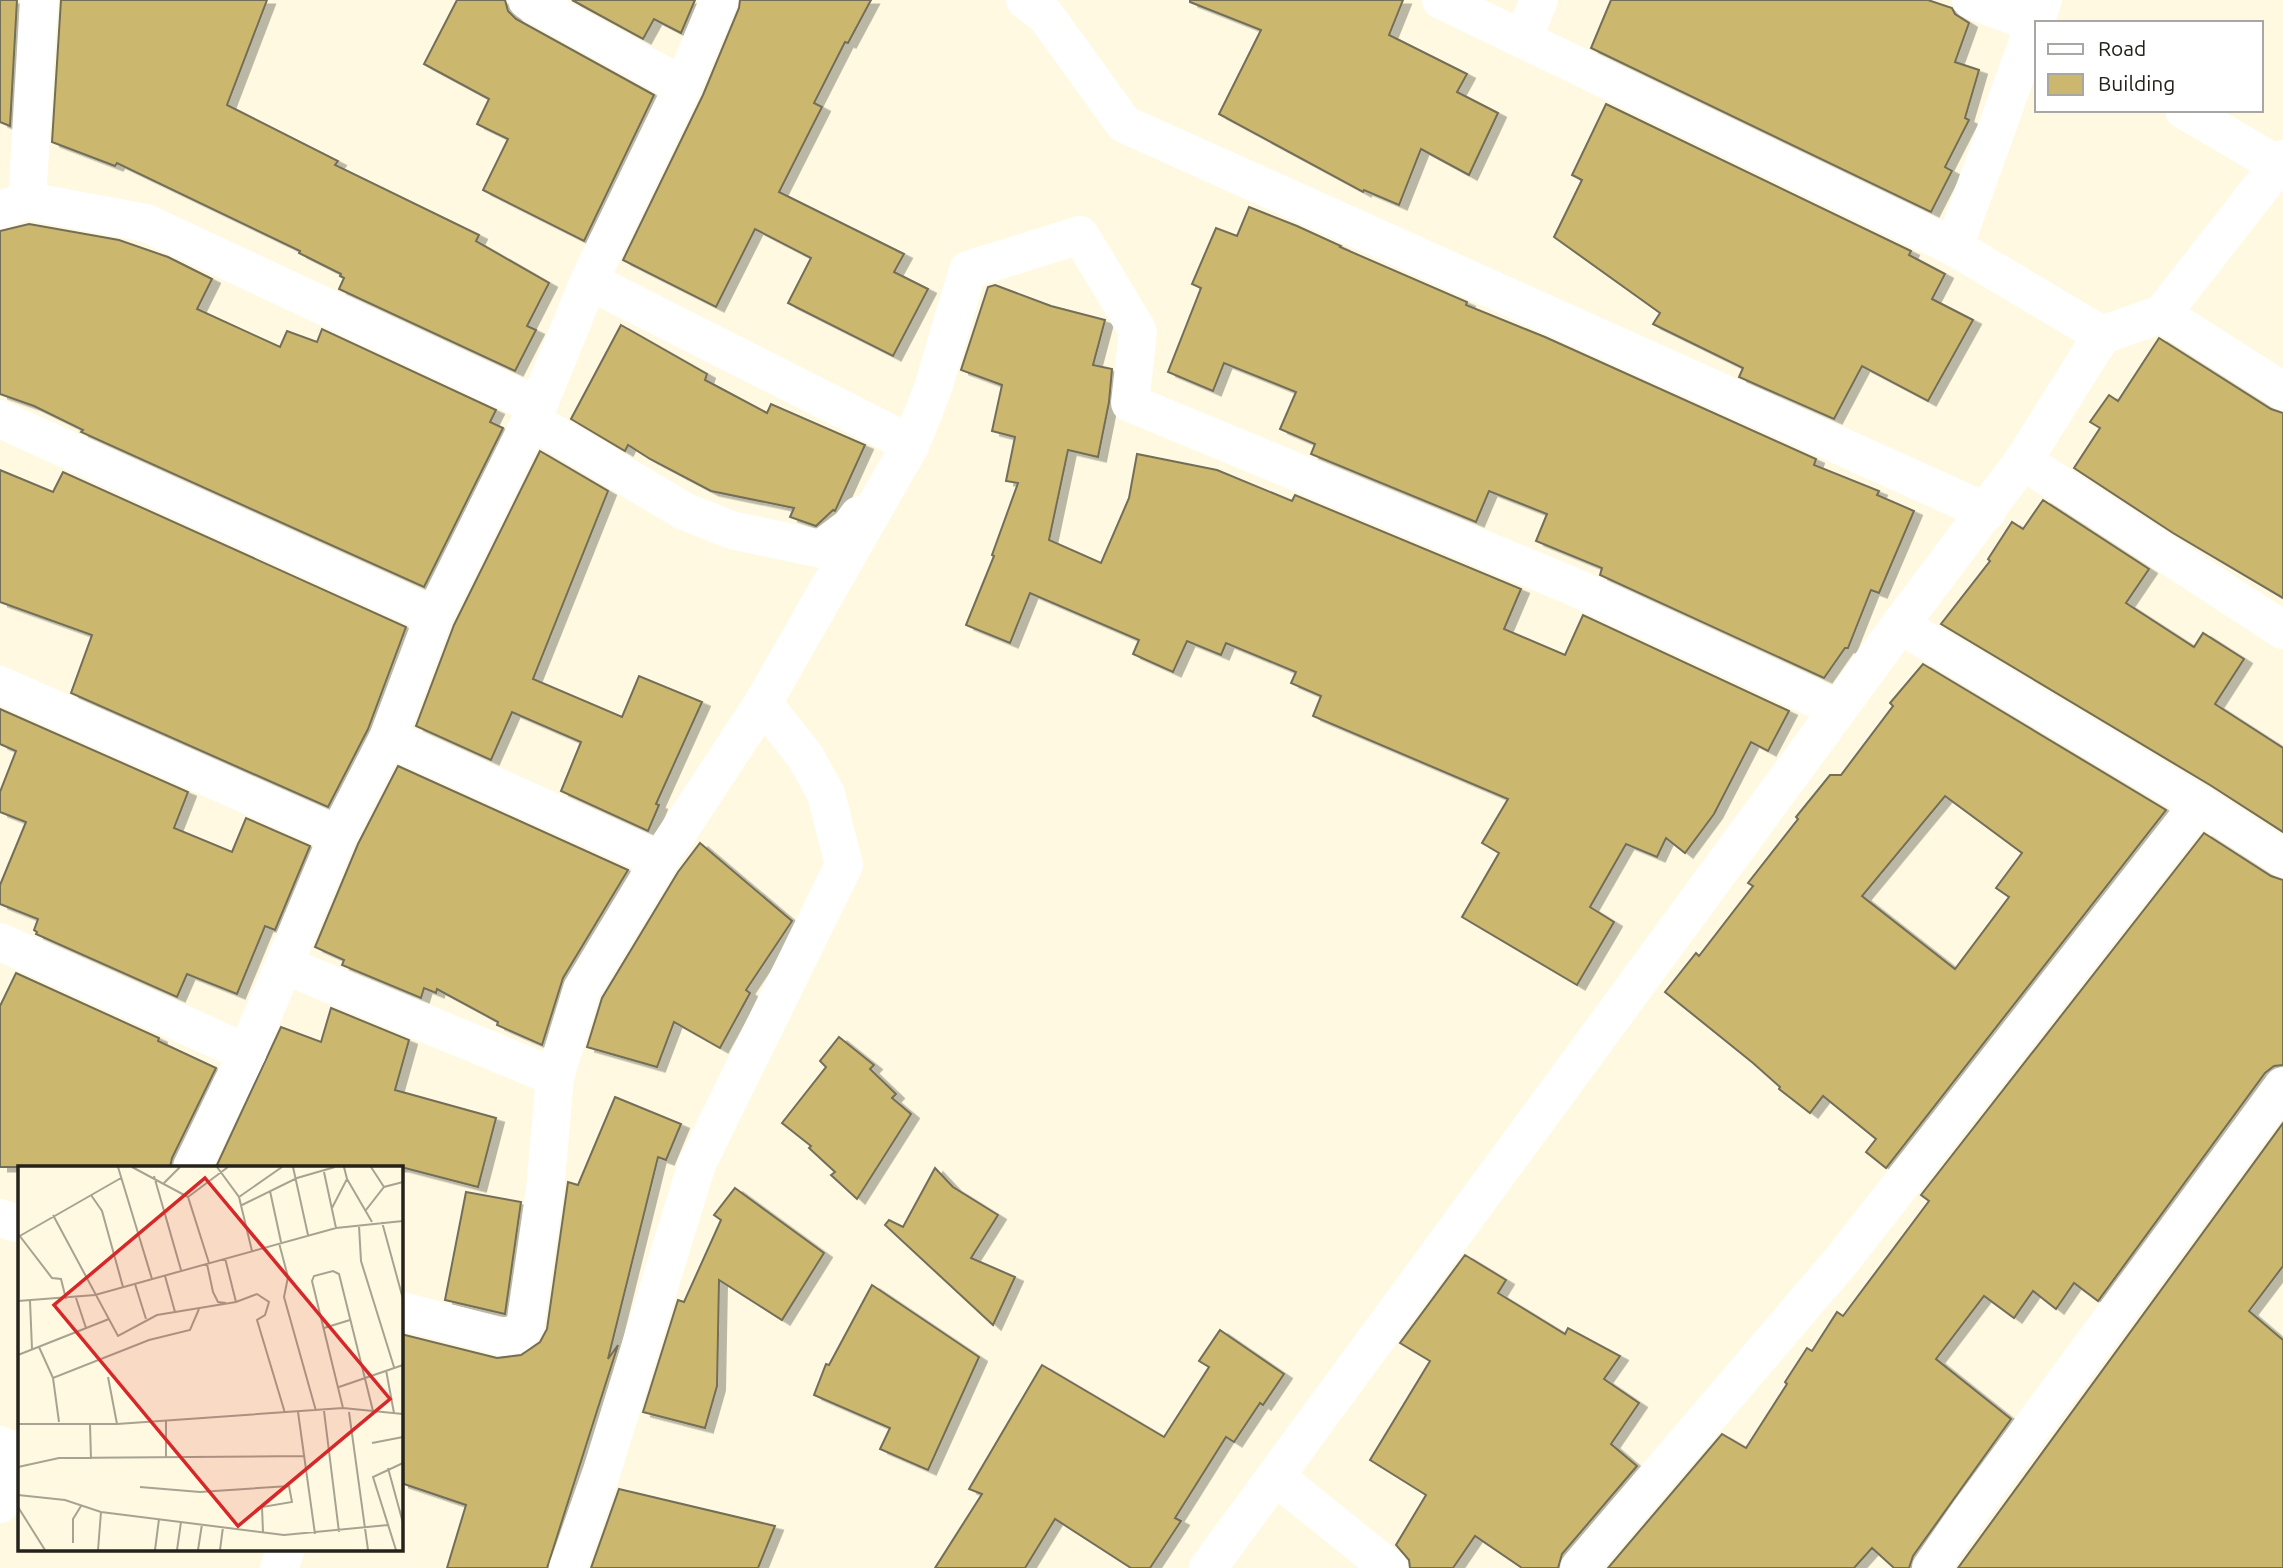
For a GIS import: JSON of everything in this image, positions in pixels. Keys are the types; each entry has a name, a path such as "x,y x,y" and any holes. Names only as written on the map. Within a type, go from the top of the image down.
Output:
{"street":[{"path":"39,0 13,206 146,223 535,413 694,515 731,530 821,549 850,527 911,444"},
{"path":"527,0 683,86"},
{"path":"192,1166 247,1053 338,835 388,738 435,615 535,413 589,281 683,86 719,0"},
{"path":"1026,0 1046,16 1124,124 1986,512"},
{"path":"1441,0 1954,247 2102,335"},
{"path":"1523,38 1539,0"},
{"path":"1954,247 2037,15 1971,0"},
{"path":"1209,1568 1838,709 2023,461 2102,335 2162,314 2280,162 2188,112"},
{"path":"402,1311 502,1336 516,1335 525,1326 545,1190 555,1077 582,989 660,860 763,703 911,444 933,387 968,270 1080,235 1138,331 1129,403 1572,586 1838,709"},
{"path":"589,281 911,444"},
{"path":"2162,314 2283,391"},
{"path":"0,419 435,615"},
{"path":"2023,461 2283,630"},
{"path":"1900,625 2199,804 2283,858"},
{"path":"0,685 338,835"},
{"path":"568,1568 602,1471 697,1164 844,865 826,794 805,756 763,703"},
{"path":"388,738 660,860"},
{"path":"1579,1568 1841,1261 2199,804"},
{"path":"0,942 247,1053"},
{"path":"284,965 555,1077"},
{"path":"1931,1568 2283,1086"},
{"path":"0,1218 18,1224"},
{"path":"0,1445 18,1454"},
{"path":"0,1504 18,1474"},
{"path":"1276,1477 1389,1568"},
{"path":"279,1568 286,1550"}],"building":[{"path":"0,0 17,0 10,126 0,122"},
{"path":"61,0 267,0 227,105 338,161 335,165 479,235 476,241 549,283 527,326 536,330 515,371 339,289 344,278 341,274 299,253 300,251 117,163 115,166 52,142"},
{"path":"457,0 505,0 508,11 516,19 654,95 584,241 483,190 508,139 477,124 489,99 424,64"},
{"path":"572,0 695,0 681,33 654,19 643,39"},
{"path":"740,0 871,0 848,43 845,42 814,103 822,107 779,192 904,254 894,272 928,289 893,356 788,303 811,258 755,229 716,307 623,260 703,95"},
{"path":"1190,0 1403,0 1389,35 1467,74 1457,92 1498,113 1469,175 1421,149 1399,205 1364,190 1363,192 1219,114 1261,30"},
{"path":"1611,0 1928,0 1952,8 1955,14 1969,23 1955,62 1979,70 1965,118 1969,120 1945,167 1952,171 1931,212 1591,48"},
{"path":"1606,104 1911,251 1909,255 1945,274 1932,299 1973,320 1928,401 1862,366 1834,419 1739,377 1743,368 1653,324 1660,313 1554,237 1582,180 1572,175"},
{"path":"1249,207 1297,226 1467,302 1466,305 1545,337 1816,459 1814,465 1879,491 1877,495 1914,511 1879,593 1871,590 1848,648 1845,648 1824,678 1600,575 1602,568 1536,541 1547,514 1489,491 1476,522 1311,454 1315,444 1280,429 1296,392 1224,363 1213,391 1168,372 1201,288 1192,284 1216,228 1237,236"},
{"path":"29,224 119,240 168,257 212,279 197,309 280,347 287,331 317,342 322,329 496,410 490,422 503,428 424,587 81,432 83,430 34,406 0,394 0,231"},
{"path":"995,285 1051,306 1105,320 1093,365 1112,369 1109,402 1098,457 1068,450 1049,540 1101,563 1129,498 1137,454 1217,470 1292,501 1295,495 1521,589 1504,629 1565,655 1583,615 1789,711 1768,751 1751,742 1714,814 1685,853 1666,838 1657,857 1626,844 1590,907 1614,922 1577,985 1462,917 1499,853 1482,843 1508,799 1313,716 1321,696 1291,683 1296,672 1226,643 1221,655 1187,641 1173,672 1133,654 1139,640 1030,593 1010,643 966,625 994,556 992,555 1018,483 1006,481 1015,437 992,431 1002,385 961,370 988,287"},
{"path":"621,325 707,374 705,380 767,413 771,404 865,445 835,511 816,526 790,517 794,508 711,491 628,445 625,451 571,419"},
{"path":"2159,338 2271,409 2283,413 2283,598 2173,533 2074,468 2100,428 2090,422 2109,395 2118,401"},
{"path":"540,451 608,491 533,679 622,717 639,676 702,702 656,804 659,805 648,831 561,791 581,742 512,712 491,760 416,726 454,625"},
{"path":"0,470 53,492 63,472 406,627 368,729 328,807 71,693 92,635 0,602"},
{"path":"2043,500 2149,569 2126,603 2194,647 2203,633 2244,659 2215,704 2283,748 2283,832 2210,785 1941,624 1990,561 1988,559 2012,522 2023,529"},
{"path":"1923,664 2166,810 1886,1168 1866,1152 1876,1139 1823,1096 1810,1113 1665,992 1696,953 1699,956 1753,886 1748,883 1830,775 1841,775 1893,706 1890,703","holes":["1945,796 2022,853 1996,888 2009,897 1955,969 1862,896"]},
{"path":"0,709 188,792 174,828 232,852 246,818 310,846 275,930 265,926 237,994 187,974 177,997 36,934 34,930 38,919 0,904 0,885 26,822 0,812 0,792 16,751 0,744"},
{"path":"398,766 628,870 563,978 542,1045 497,1025 498,1022 437,989 436,993 424,988 421,998 342,965 344,960 315,947 358,844"},
{"path":"2204,833 2271,876 2283,880 2283,1065 2274,1066 2265,1073 2098,1301 2074,1283 2056,1309 2033,1291 2014,1318 1984,1296 1936,1359 2011,1419 1913,1556 1909,1568 1894,1568 1872,1548 1854,1568 1608,1568 1722,1434 1746,1448 1807,1348 1812,1351 1837,1312 1843,1316 1929,1201 1921,1195"},
{"path":"700,843 792,921 746,990 750,993 720,1048 674,1022 657,1067 587,1047 602,998 678,872"},
{"path":"16,973 159,1038 158,1041 216,1068 170,1166 0,1167 0,1006"},
{"path":"331,1008 409,1040 395,1090 496,1118 478,1187 402,1166 216,1166 281,1027 321,1042"},
{"path":"839,1037 874,1065 870,1069 896,1094 892,1098 911,1114 857,1199 831,1175 835,1172 809,1148 811,1146 782,1123 826,1067 820,1061"},
{"path":"615,1097 681,1124 666,1160 658,1157 608,1359 618,1345 547,1568 447,1568 466,1505 402,1483 402,1334 497,1358 521,1355 540,1342 547,1329 568,1182 578,1185"},
{"path":"2283,1123 2283,1266 2249,1311 2283,1340 2283,1568 1958,1568"},
{"path":"935,1168 953,1187 998,1215 971,1258 1015,1277 993,1325 885,1225 889,1220 903,1227"},
{"path":"735,1188 824,1253 782,1320 719,1280 717,1386 705,1428 643,1412 678,1300 684,1302 721,1220 714,1215"},
{"path":"466,1192 521,1202 505,1314 445,1300"},
{"path":"1465,1255 1506,1280 1498,1293 1565,1334 1568,1328 1620,1356 1604,1379 1639,1403 1611,1444 1637,1466 1562,1554 1558,1568 1522,1568 1475,1536 1453,1568 1410,1568 1409,1560 1396,1545 1426,1495 1370,1460 1430,1361 1400,1343"},
{"path":"872,1285 979,1357 928,1470 880,1449 890,1428 814,1395 826,1364 829,1365"},
{"path":"1220,1330 1284,1374 1263,1405 1260,1403 1234,1442 1226,1437 1175,1518 1181,1521 1150,1568 1131,1568 1055,1519 1025,1568 935,1568 982,1494 969,1489 1042,1365 1164,1437 1209,1367 1199,1361"},
{"path":"619,1489 775,1526 758,1568 591,1568"}]}
